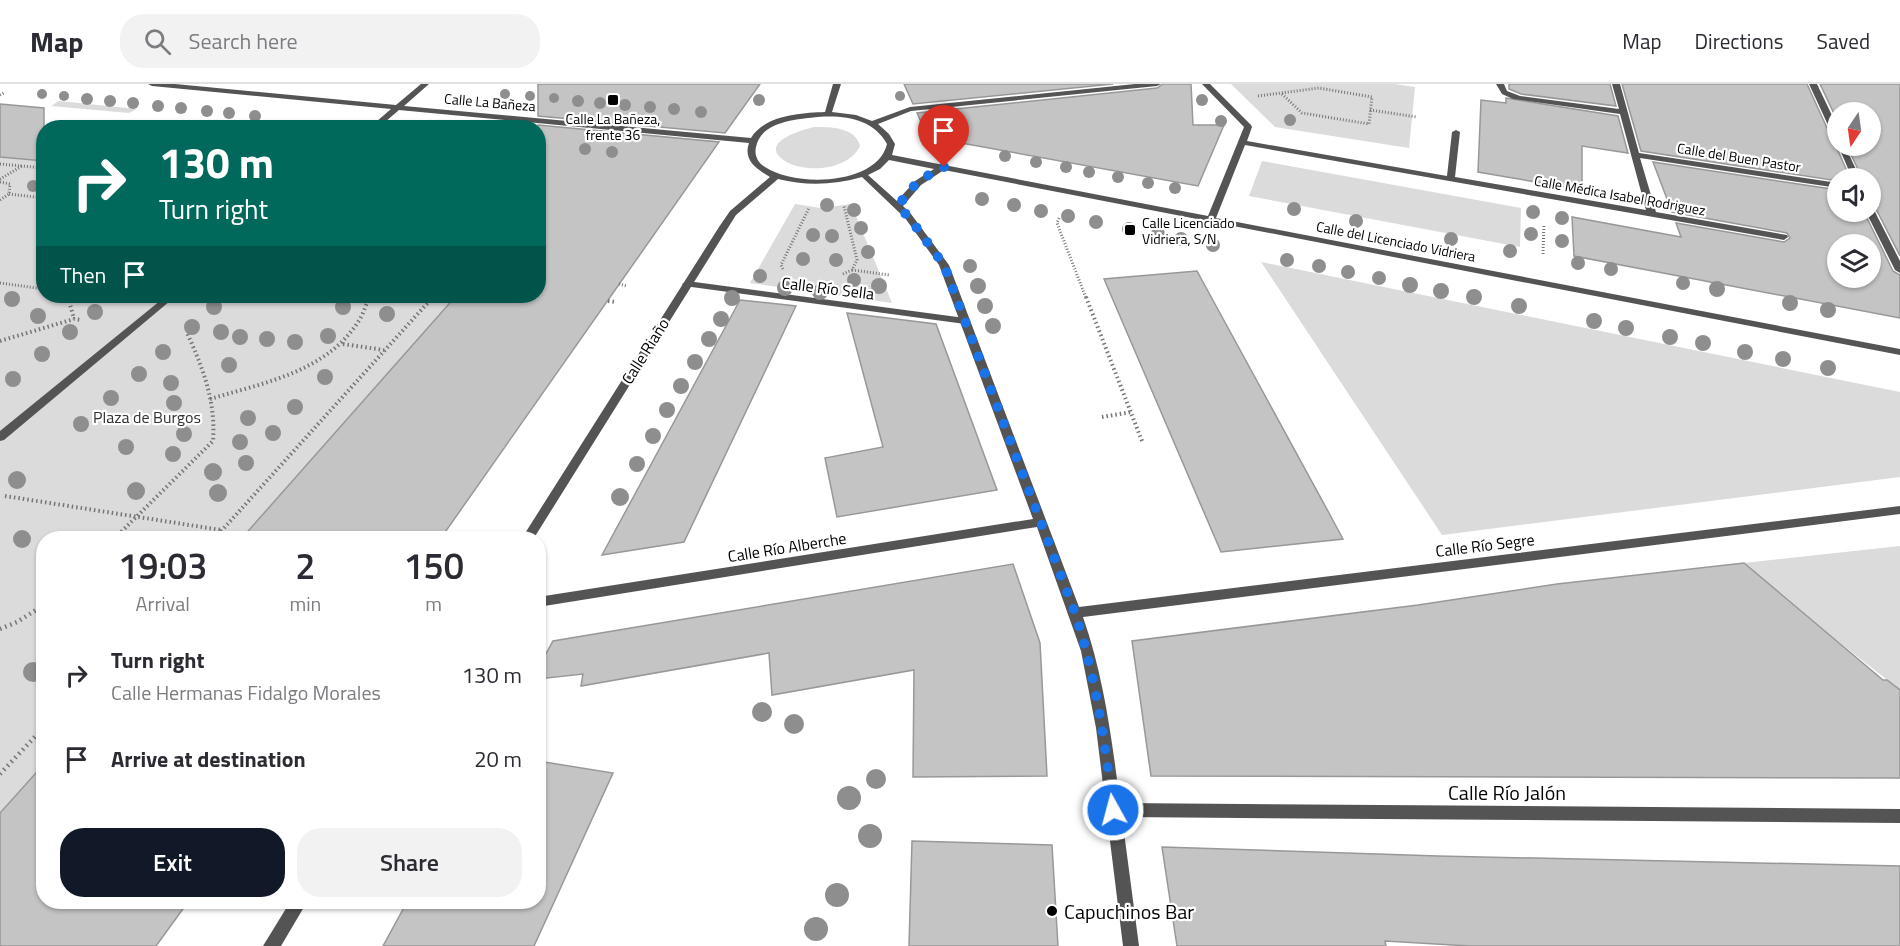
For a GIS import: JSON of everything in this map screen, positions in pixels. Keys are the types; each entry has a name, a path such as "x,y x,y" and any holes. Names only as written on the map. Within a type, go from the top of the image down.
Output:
{"street":[{"name":"Calle La Bañeza","path":"152,84 533,120"},
{"path":"382,120 425,84"},
{"path":"828,114 837,84"},
{"path":"873,123 910,109 1157,84"},
{"path":"1206,84 1248,127 1211,219"},
{"path":"1616,84 1652,215"},
{"path":"1813,84 1827,114"},
{"path":"1500,86 1506,94 1520,98 1624,112"},
{"path":"828,114 853,116 873,123 886,133 891,144 887,157 873,169 846,179 819,182 776,176 762,169 753,160 750,150 753,141 770,126 782,121 828,114"},
{"name":"Calle La Bañeza","path":"546,121 753,141"},
{"path":"1451,179 1456,132"},
{"name":"Calle Médica Isabel Rodriguez","path":"1241,142 1784,237"},
{"name":"Calle del Buen Pastor","path":"1636,155 1827,184"},
{"name":"Calle del Licenciado Vidriera","path":"887,157 1900,352"},
{"path":"898,207 909,189 926,176 944,167"},
{"path":"862,174 908,216 944,265 1075,613 1088,651 1103,728 1131,946"},
{"name":"Calle Riaño","path":"532,531 733,213 776,176"},
{"path":"1877,222 1897,259 1900,270"},
{"name":"Calle Río Sella","path":"687,285 965,321"},
{"path":"0,437 163,303"},
{"name":"Calle Río Segre","path":"1075,613 1900,510"},
{"name":"Calle Río Alberche","path":"546,601 1040,522"},
{"name":"Calle Río Jalón","path":"1113,810 1900,816"},
{"path":"271,946 295,909"}],"path":[{"path":"1250,98 1281,93 1319,88 1372,97 1369,124 1302,113 1281,93"},
{"path":"0,95 4,93"},
{"path":"1371,110 1417,117"},
{"path":"0,164 36,167"},
{"path":"0,181 22,166"},
{"path":"0,181 10,184 9,195"},
{"path":"0,200 9,195 36,197"},
{"path":"842,201 857,261 852,270"},
{"path":"784,271 781,265 812,202"},
{"path":"1543,254 1544,221"},
{"path":"1057,223 1142,441"},
{"path":"842,274 852,270 889,275"},
{"path":"0,283 36,288"},
{"path":"619,284 627,285"},
{"path":"608,301 615,302"},
{"path":"70,303 74,319"},
{"path":"210,399 319,361 343,344 351,334 366,303"},
{"path":"5,496 222,530 428,303"},
{"path":"0,341 74,319 82,320"},
{"path":"122,531 213,441 215,425 210,399 199,360 187,333"},
{"path":"343,344 385,350"},
{"path":"1102,417 1131,412"},
{"path":"0,629 36,610"},
{"path":"0,774 36,736"}],"green space":[{"path":"1231,84 1395,84 1415,87 1409,148 1275,127"},
{"path":"59,101 137,109 129,113 51,106"},
{"path":"814,127 842,129 853,135 860,146 847,160 826,167 804,168 785,161 778,154 776,149 778,143 784,138"},
{"name":"Plaza de Burgos","path":"0,157 36,160 36,303 450,303 248,531 36,531 36,772 0,813"},
{"path":"1262,161 1521,208 1520,247 1249,196"},
{"path":"795,204 821,208 851,204 892,303 750,283"},
{"path":"1261,262 1900,392 1900,477 1442,535"},
{"path":"1900,546 1900,690 1744,563"}],"building":[{"path":"538,84 760,84 725,133 538,116"},
{"path":"904,84 1113,84 913,104"},
{"path":"1163,84 1191,84 1193,125 1224,125 1198,186 928,137 917,113 1157,88"},
{"path":"1509,84 1610,84 1616,106 1521,94 1509,89"},
{"path":"1622,84 1807,84 1827,128 1827,156 1840,156 1846,168 1827,168 1827,179 1641,151"},
{"path":"1820,84 1900,84 1900,256 1881,219 1881,168 1857,168 1852,156 1881,156 1881,102 1829,102"},
{"path":"1506,98 1618,116 1628,153 1582,146 1582,190 1478,172 1481,100 1506,103"},
{"path":"0,104 44,108 44,120 36,120 36,160 0,157"},
{"path":"546,126 719,142 446,531 248,531 450,303 546,303"},
{"path":"1653,162 1827,188 1827,222 1869,222 1875,234 1827,234 1827,288 1881,288 1881,247 1893,271 1900,275 1900,318 1574,256 1572,217 1681,237 1676,223 1784,242 1790,238 1787,233 1672,212"},
{"path":"1197,271 1343,539 1221,552 1104,279"},
{"path":"740,300 796,306 684,542 602,555"},
{"path":"847,313 936,324 997,490 837,517 825,458 883,447"},
{"path":"1744,563 1883,680 1887,680 1900,690 1900,778 1151,776 1132,641 1418,605 1557,584"},
{"path":"1013,564 1040,643 1047,776 913,777 914,670 772,695 769,653 581,686 583,674 546,678 546,654 553,641"},
{"path":"546,762 613,773 534,946 383,946 403,909 546,909"},
{"path":"36,773 36,909 183,909 156,946 0,946 0,813"},
{"path":"912,841 1052,845 1058,946 909,946"},
{"path":"1162,847 1438,856 1900,866 1900,946 1470,946 1385,941 1386,946 1177,946"}],"place":[{"name":"Calle La Bañeza, frente 36","path":"613,100"},
{"name":"Calle Licenciado Vidriera, S/N","path":"1130,230"},
{"name":"Capuchinos Bar","path":"1052,911"}],"route":[{"path":"944,167 926,176 909,189 898,207 908,216 944,265 1075,613 1088,651 1103,728 1113,810"}]}
